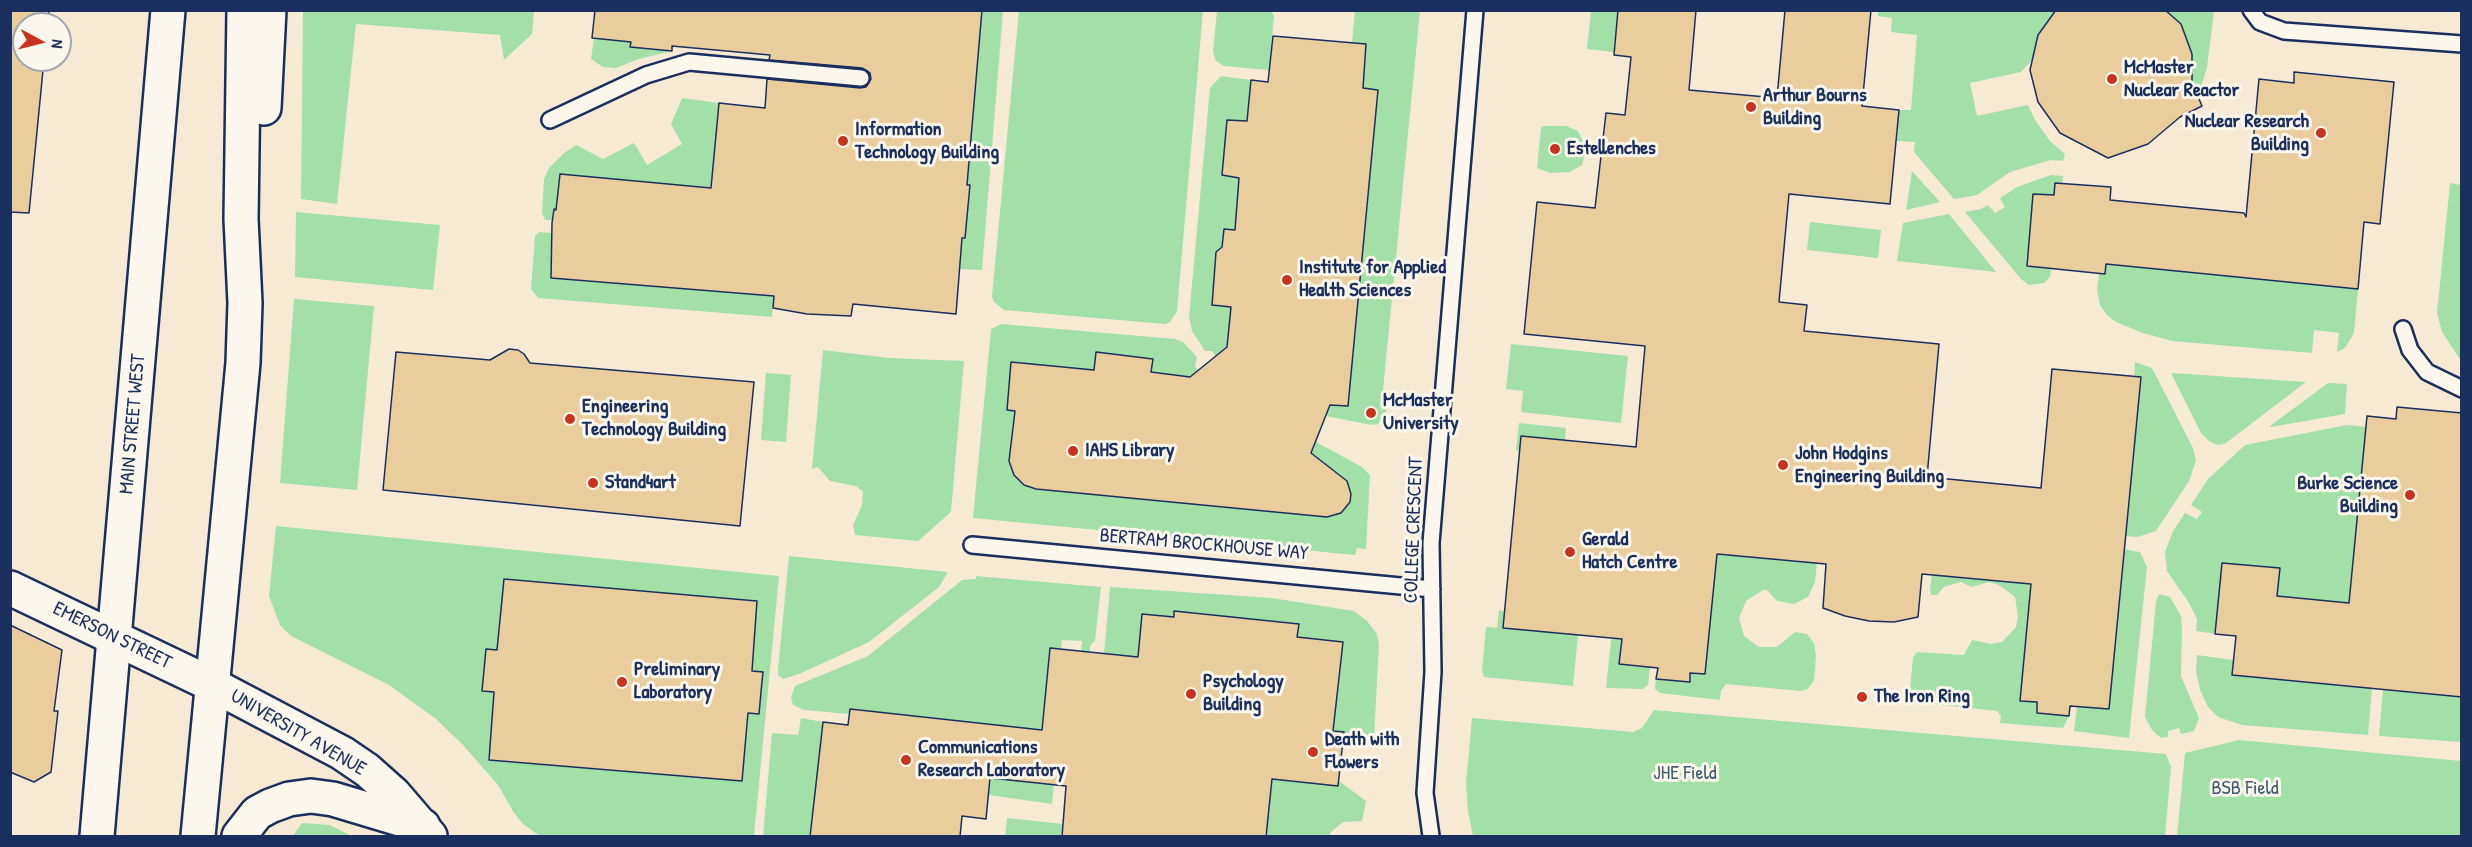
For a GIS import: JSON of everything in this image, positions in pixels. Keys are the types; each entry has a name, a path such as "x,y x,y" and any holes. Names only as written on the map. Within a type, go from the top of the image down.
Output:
{"main road":[{"name":"MAIN STREET WEST","path":"97,837 168,10"},
{"path":"198,837 237,438 245,303 241,219 244,10"},
{"path":"245,303 260,219 268,10"},
{"name":"EMERSON STREET","path":"10,588 213,685"},
{"name":"UNIVERSITY AVENUE","path":"213,685 332,748 367,770 394,794 426,831"},
{"path":"239,837 257,813 289,799 311,796 333,799 426,831"}],"lane":[{"name":"COLLEGE CRESCENT","path":"1431,837 1425,794 1433,672 1431,543 1475,10"},
{"path":"2251,10 2260,22 2284,31 2462,44"},
{"path":"550,120 646,75 689,62 861,78"},
{"path":"2403,328 2410,350 2427,372 2462,389"},
{"name":"BERTRAM BROCKHOUSE WAY","path":"972,545 1432,589"}],"green space":[{"path":"303,10 534,11 532,34 504,60 500,35 356,24 337,204 301,199"},
{"path":"1019,10 1203,11 1177,311 1170,322 1165,324 1004,310 994,302 992,296"},
{"path":"1878,10 2056,11 2038,35 2032,60 2021,72 1970,83 1977,116 2028,105 2035,120 2050,141 2065,154 2063,161 2051,160 2010,172 1977,195 1954,199 1914,152 1915,142 1897,141 1899,110 1911,110 1917,35 1891,32 1892,18 1878,16"},
{"path":"982,11 1003,11 982,270 960,269 962,238 965,237 967,219 967,185"},
{"path":"1217,11 1271,11 1274,16 1269,70 1224,66 1216,61 1213,52"},
{"path":"1355,11 1420,11 1383,390 1387,396 1386,411 1378,424 1371,425 1326,416 1327,405 1348,406 1378,90 1363,88 1366,44 1352,42"},
{"path":"1591,11 1618,11 1614,52 1587,49"},
{"path":"2165,11 2214,11 2207,67 2200,91 2192,88 2192,54 2181,24"},
{"path":"594,38 631,42 631,47 672,51 639,59 616,68 603,67 591,59"},
{"path":"1221,76 1251,80 1247,121 1227,120 1222,175 1239,178 1235,230 1224,229 1222,248 1215,254 1212,305 1231,307 1227,347 1216,357 1212,351 1205,351 1192,331 1189,317 1210,88"},
{"path":"682,98 719,103 711,188 560,174 553,220 545,220 542,213 544,179 549,168 564,153 576,145 603,159 634,143 647,165 682,144 671,124"},
{"path":"1566,126 1578,131 1586,148 1582,165 1570,172 1550,173 1537,168 1541,127"},
{"path":"1912,171 1940,202 1906,210"},
{"path":"2051,175 2063,176 2062,183 2055,183 2054,195 2033,194 2027,266 2051,269 2050,277 2044,283 2029,285 2021,279 1965,212 1988,205 1995,213 2005,207 2000,198 2017,187"},
{"path":"2450,183 2461,185 2461,361 2442,332 2437,313"},
{"path":"296,212 440,225 433,290 295,277"},
{"path":"1949,214 1996,272 1897,261 1903,223"},
{"path":"1810,222 1881,230 1878,258 1807,250"},
{"path":"539,232 552,233 551,278 774,296 772,317 538,298 531,289 535,236"},
{"path":"2106,264 2358,289 2354,333 2345,348 2337,352 2339,333 2314,330 2312,353 2172,341 2143,333 2116,322 2100,305 2097,290 2099,274 2105,274"},
{"path":"294,299 374,306 357,490 280,483"},
{"path":"1001,324 1175,339 1183,342 1197,357 1195,366 1198,371 1193,377 1151,372 1152,359 1096,352 1094,370 1011,362 1007,410 1015,411 1009,461 1014,475 1024,485 1036,489 1334,516 1341,513 1350,502 1350,488 1347,481 1309,452 1316,442 1362,467 1370,475 1366,549 1357,548 1355,555 973,518 991,329"},
{"path":"1511,344 1628,356 1621,423 1521,412 1523,391 1506,389"},
{"path":"823,350 889,358 964,361 951,512 918,541 855,535 853,525 862,505 863,492 856,486 830,481 818,467 812,469"},
{"path":"2135,362 2152,368 2193,448 2196,461 2189,481 2156,531 2137,537 2126,536"},
{"path":"766,373 791,375 786,442 761,440"},
{"path":"2171,373 2306,382 2226,443 2218,445 2210,442 2201,433"},
{"path":"2328,383 2347,384 2345,414 2270,426"},
{"path":"1519,423 1566,428 1565,440 1521,436 1520,451 1516,450"},
{"path":"2347,425 2366,427 2349,603 2277,596 2280,568 2222,563 2215,634 2196,631 2197,619 2167,571 2165,552 2173,531 2185,513 2197,519 2202,512 2191,505 2208,479 2245,445"},
{"path":"276,526 779,576 754,836 540,836 523,824 498,785 463,745 436,719 389,685 291,636 280,625 269,596"},
{"path":"1718,540 1817,563 1815,582 1808,597 1794,604 1777,601 1767,590 1763,590 1746,601 1739,618 1744,636 1759,647 1777,647 1795,632 1807,634 1814,643 1816,655 1814,680 1808,689 1801,691 1726,684 1721,691 1720,700 1660,693 1655,689 1656,679 1689,682 1690,673 1705,674"},
{"path":"2124,549 2140,552 2147,567 2129,738 2074,731 2077,706 2109,709"},
{"path":"789,556 948,572 939,587 869,642 783,679 778,675 778,669"},
{"path":"2033,568 2021,701 2037,702 2037,713 2069,716 2063,728 2000,723 2001,716 1997,711 1924,703 1915,698 1910,690 1913,657 1917,652 1964,655 1972,640 1991,644 2002,642 2016,627 2018,617 2015,597 1999,585 1989,582 1971,587 1961,582 1944,587 1937,595 1931,595 1932,575 2005,582"},
{"path":"976,576 1101,587 1095,641 1091,644 1089,652 1081,651 1082,641 1062,640 1061,649 1050,648 1036,782 1054,784 1052,804 989,795 996,725 850,709 849,714 804,710 793,705 791,697 795,686 868,656 962,580 976,579"},
{"path":"1110,587 1272,598 1354,611 1367,621 1377,634 1379,644 1374,739 1344,736 1344,732 1333,731 1342,643 1297,637 1299,625 1174,612 1174,617 1142,614 1138,657 1104,654"},
{"path":"2159,594 2170,597 2181,616 2181,676 2199,718 2194,731 2181,734 2179,728 2168,731 2168,737 2161,738 2152,730 2145,717 2156,601"},
{"path":"1499,610 1578,635 1573,686 1484,677 1482,671 1486,627 1497,628"},
{"path":"1612,633 1623,634 1650,667 1648,685 1643,689 1606,688"},
{"path":"2197,655 2233,660 2232,675 2372,688 2368,735 2242,725 2218,717 2208,707 2200,690 2196,672"},
{"path":"2383,689 2461,697 2461,742 2379,736"},
{"name":"JHE Field","path":"1654,710 2166,754 2171,767 2165,836 1473,836 1468,812 1466,783 1472,718 1633,732 1642,728"},
{"path":"801,718 823,722 811,836 763,836 772,733 798,735"},
{"name":"BSB Field","path":"2239,740 2461,761 2461,836 2177,836 2185,753"},
{"path":"1272,779 1338,786 1339,781 1366,801 1362,821 1343,822 1330,833 1330,836 1266,836"},
{"path":"1007,818 1063,824 1061,836 1005,836"},
{"path":"302,823 330,825 352,836 293,836"}],"building":[{"path":"10,10 49,10 49,12 12,12 12,72 43,72 29,213 10,212"},
{"name":"Information Technology Building","path":"595,10 982,10 967,185 970,185 965,238 962,238 956,314 853,304 851,316 807,314 773,308 774,296 551,278 552,223 554,209 556,210 560,174 711,188 719,103 765,108 767,79 860,88 866,87 871,79 870,73 862,68 769,60 770,55 672,46 672,51 630,47 631,42 592,38"},
{"name":"John Hodgins Engineering Building","path":"1618,10 1696,10 1689,90 1777,98 1785,10 1871,10 1862,106 1899,110 1890,204 1789,194 1779,302 1807,305 1804,331 1939,344 1927,477 2041,488 2052,369 2141,377 2109,709 2070,706 2069,716 2037,713 2037,702 2020,701 2031,584 1922,574 1918,617 1894,622 1869,621 1823,608 1826,564 1717,554 1705,674 1690,673 1690,682 1656,679 1658,668 1619,664 1622,639 1503,628 1521,436 1636,447 1645,346 1524,334 1537,202 1595,208 1606,113 1625,115 1631,57 1614,55"},
{"name":"McMaster Nuclear Reactor","path":"2056,10 2165,10 2181,24 2192,54 2192,82 2202,106 2180,117 2148,144 2108,158 2060,133 2038,102 2030,70 2038,35"},
{"name":"Institute for Applied Health Sciences","path":"1273,36 1366,44 1363,88 1378,90 1348,406 1330,405 1311,453 1347,481 1351,494 1350,502 1341,513 1327,517 1036,489 1024,485 1014,475 1009,461 1015,411 1007,410 1011,362 1094,370 1096,352 1153,359 1151,372 1190,377 1227,347 1231,307 1212,305 1216,252 1222,247 1224,229 1235,230 1239,178 1222,175 1227,120 1247,121 1251,80 1268,82"},
{"name":"Nuclear Research Building","path":"2294,72 2394,82 2380,224 2364,222 2358,289 2106,264 2105,274 2027,266 2033,194 2054,195 2055,183 2111,187 2110,200 2244,213 2246,217 2259,79 2294,83"},
{"name":"Engineering Technology Building","path":"509,349 518,350 524,354 530,363 754,382 740,526 383,490 396,352 490,360"},
{"name":"Burke Science Building","path":"2397,407 2462,413 2462,697 2232,675 2236,636 2215,634 2222,563 2280,568 2277,596 2349,603 2367,416 2396,419"},
{"name":"Preliminary Laboratory","path":"504,579 757,601 752,671 763,672 759,714 748,713 742,781 489,760 494,692 482,691 486,649 497,650"},
{"name":"Psychology Building","path":"1174,611 1299,624 1297,637 1343,642 1333,731 1344,732 1338,786 1272,779 1266,837 1062,837 1066,786 990,778 986,819 962,816 960,837 810,837 823,722 848,725 850,709 1042,730 1050,648 1138,657 1142,614 1174,617"},
{"path":"10,625 62,650 54,711 58,711 51,772 34,782 10,772"}],"place":[{"name":"McMaster Nuclear Reactor","path":"2112,79"},
{"name":"Arthur Bourns Building","path":"1751,107"},
{"name":"Nuclear Research Building","path":"2321,133"},
{"name":"Information Technology Building","path":"843,141"},
{"name":"Estellenches","path":"1555,149"},
{"name":"Institute for Applied Health Sciences","path":"1287,280"},
{"name":"McMaster University","path":"1371,413"},
{"name":"Engineering Technology Building","path":"570,419"},
{"name":"IAHS Library","path":"1073,451"},
{"name":"John Hodgins Engineering Building","path":"1783,465"},
{"name":"Stand4art","path":"593,483"},
{"name":"Burke Science Building","path":"2410,495"},
{"name":"Gerald Hatch Centre","path":"1570,552"},
{"name":"Preliminary Laboratory","path":"622,682"},
{"name":"Psychology Building","path":"1191,694"},
{"name":"The Iron Ring","path":"1862,697"},
{"name":"Death with Flowers","path":"1313,752"},
{"name":"Communications Research Laboratory","path":"906,760"}]}
